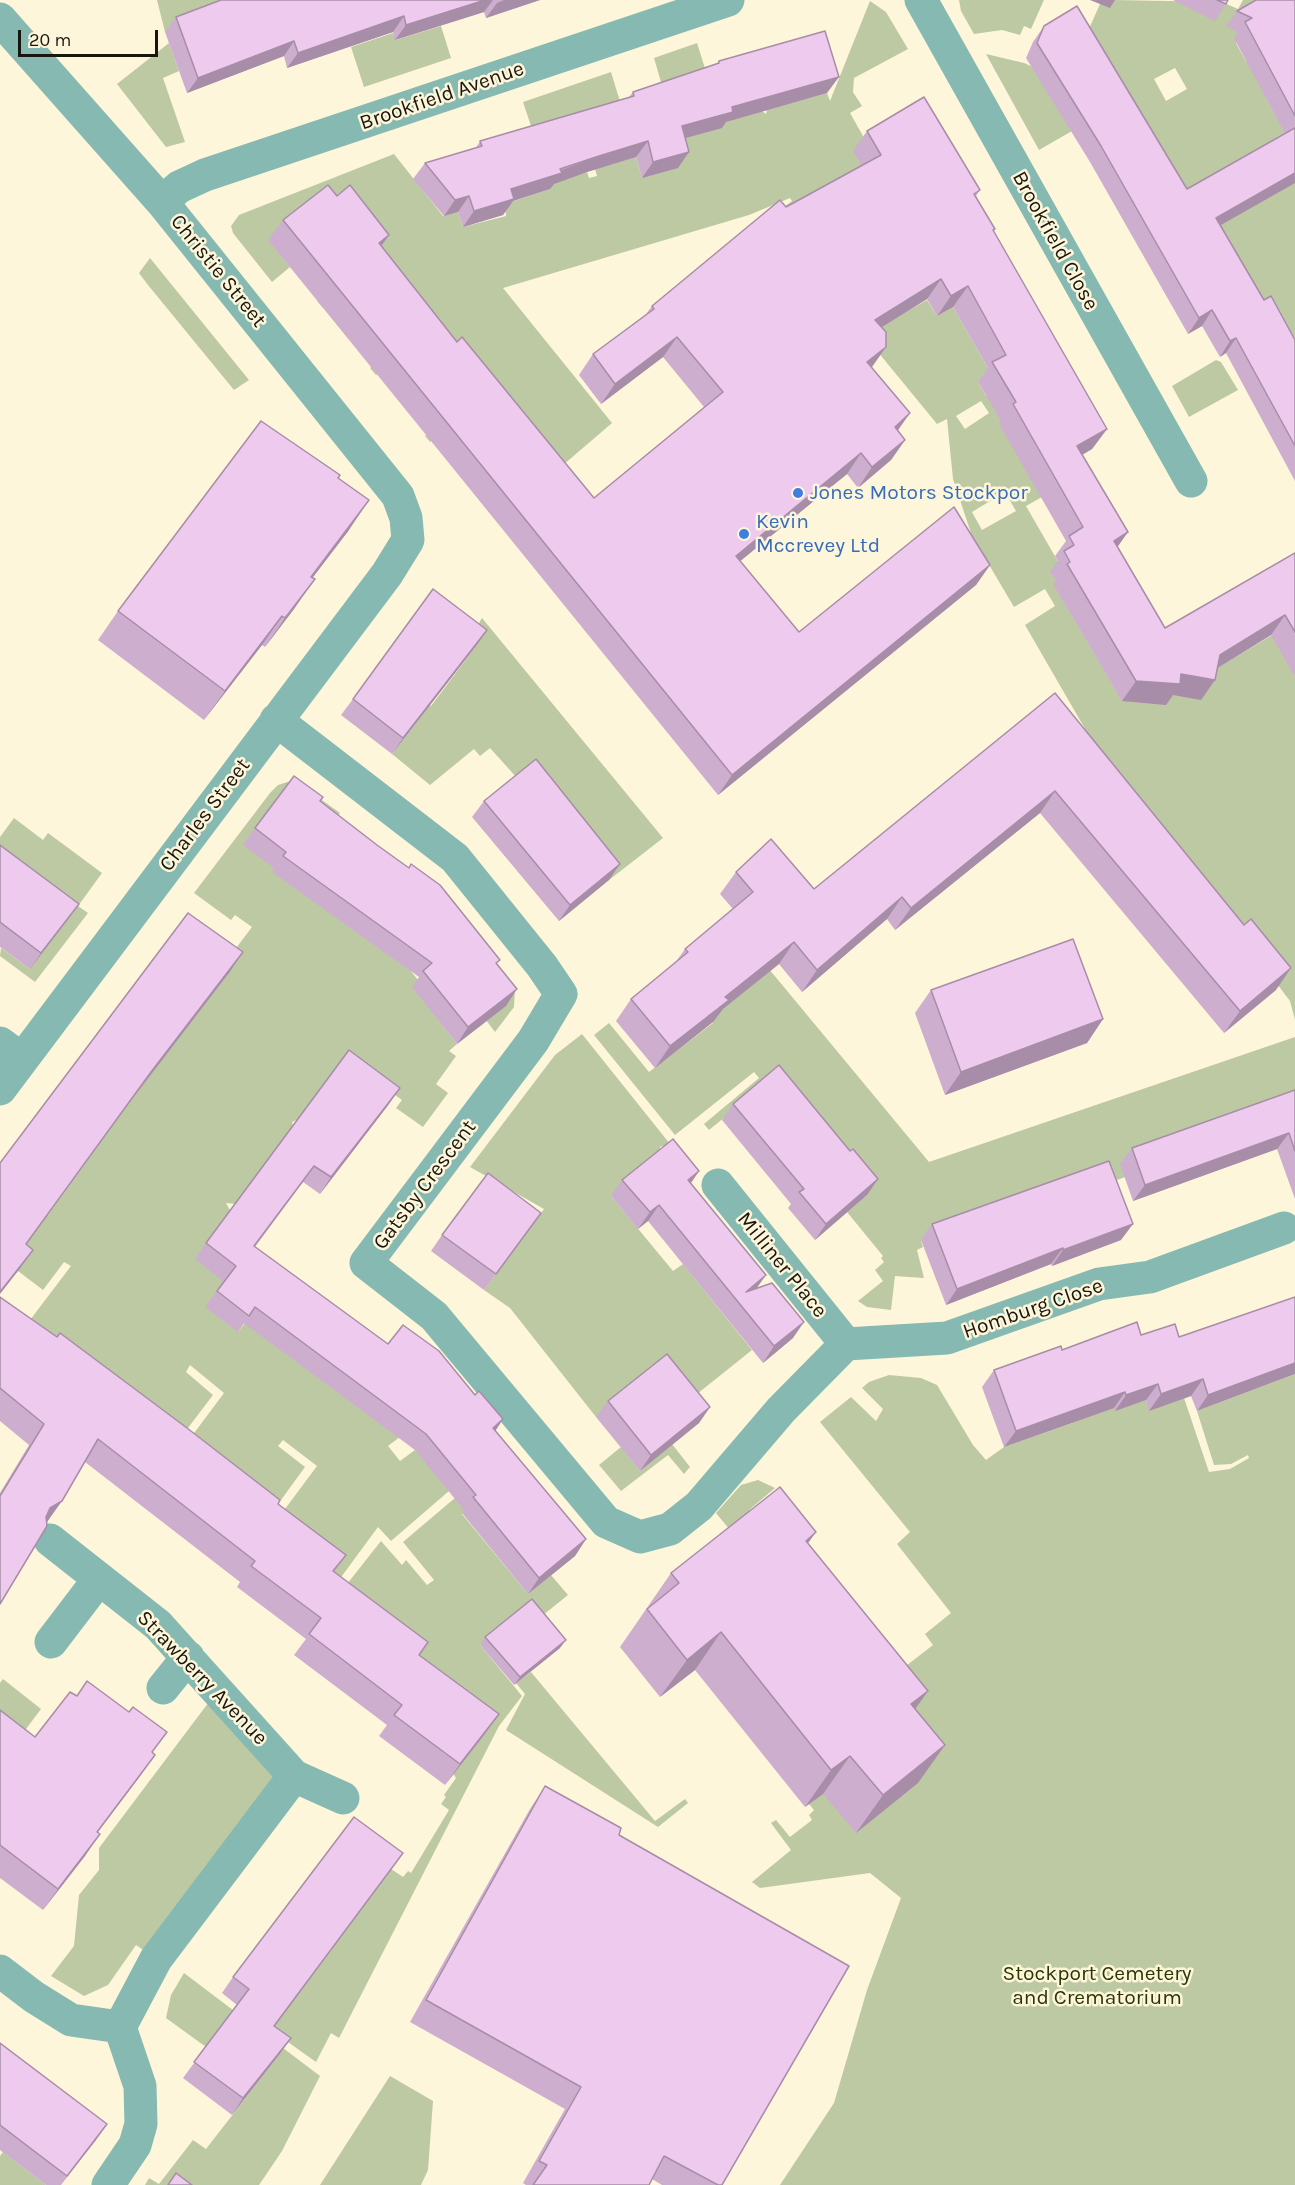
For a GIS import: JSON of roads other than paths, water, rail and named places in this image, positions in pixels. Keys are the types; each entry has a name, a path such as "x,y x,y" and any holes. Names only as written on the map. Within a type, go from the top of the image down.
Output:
{"street":[{"name":"Brookfield Avenue","path":"162,202 179,187 205,175 728,0"},
{"name":"Brookfield Close","path":"921,0 1191,481"},
{"name":"Christie Street","path":"0,19 162,202 398,496 406,518 408,540"},
{"name":"Charles Street","path":"0,1089 11,1051 276,720 387,574 408,540"},
{"name":"Gatsby Crescent","path":"276,720 455,858 542,966 561,994 533,1041 366,1263 434,1316 606,1522 640,1537 670,1529 699,1506 781,1410 846,1344"},
{"name":"Milliner Place","path":"718,1185 846,1344"},
{"name":"Homburg Close","path":"846,1344 947,1338 1099,1284 1150,1277 1284,1228"},
{"name":"Strawberry Avenue","path":"50,1540 158,1625 294,1776 343,1798"},
{"path":"51,1642 99,1579"},
{"path":"163,1688 188,1657"},
{"path":"108,2185 135,2145 141,2124 140,2086 120,2026 156,1959 294,1776"},
{"path":"0,1971 34,1997 71,2020 120,2026"}],"place":[{"name":"Jones Motors Stockpor","path":"798,493"},
{"name":"Kevin Mccrevey Ltd","path":"744,534"}],"park label":[{"name":"Stockport Cemetery and Crematorium","path":"1097,1986"}]}
